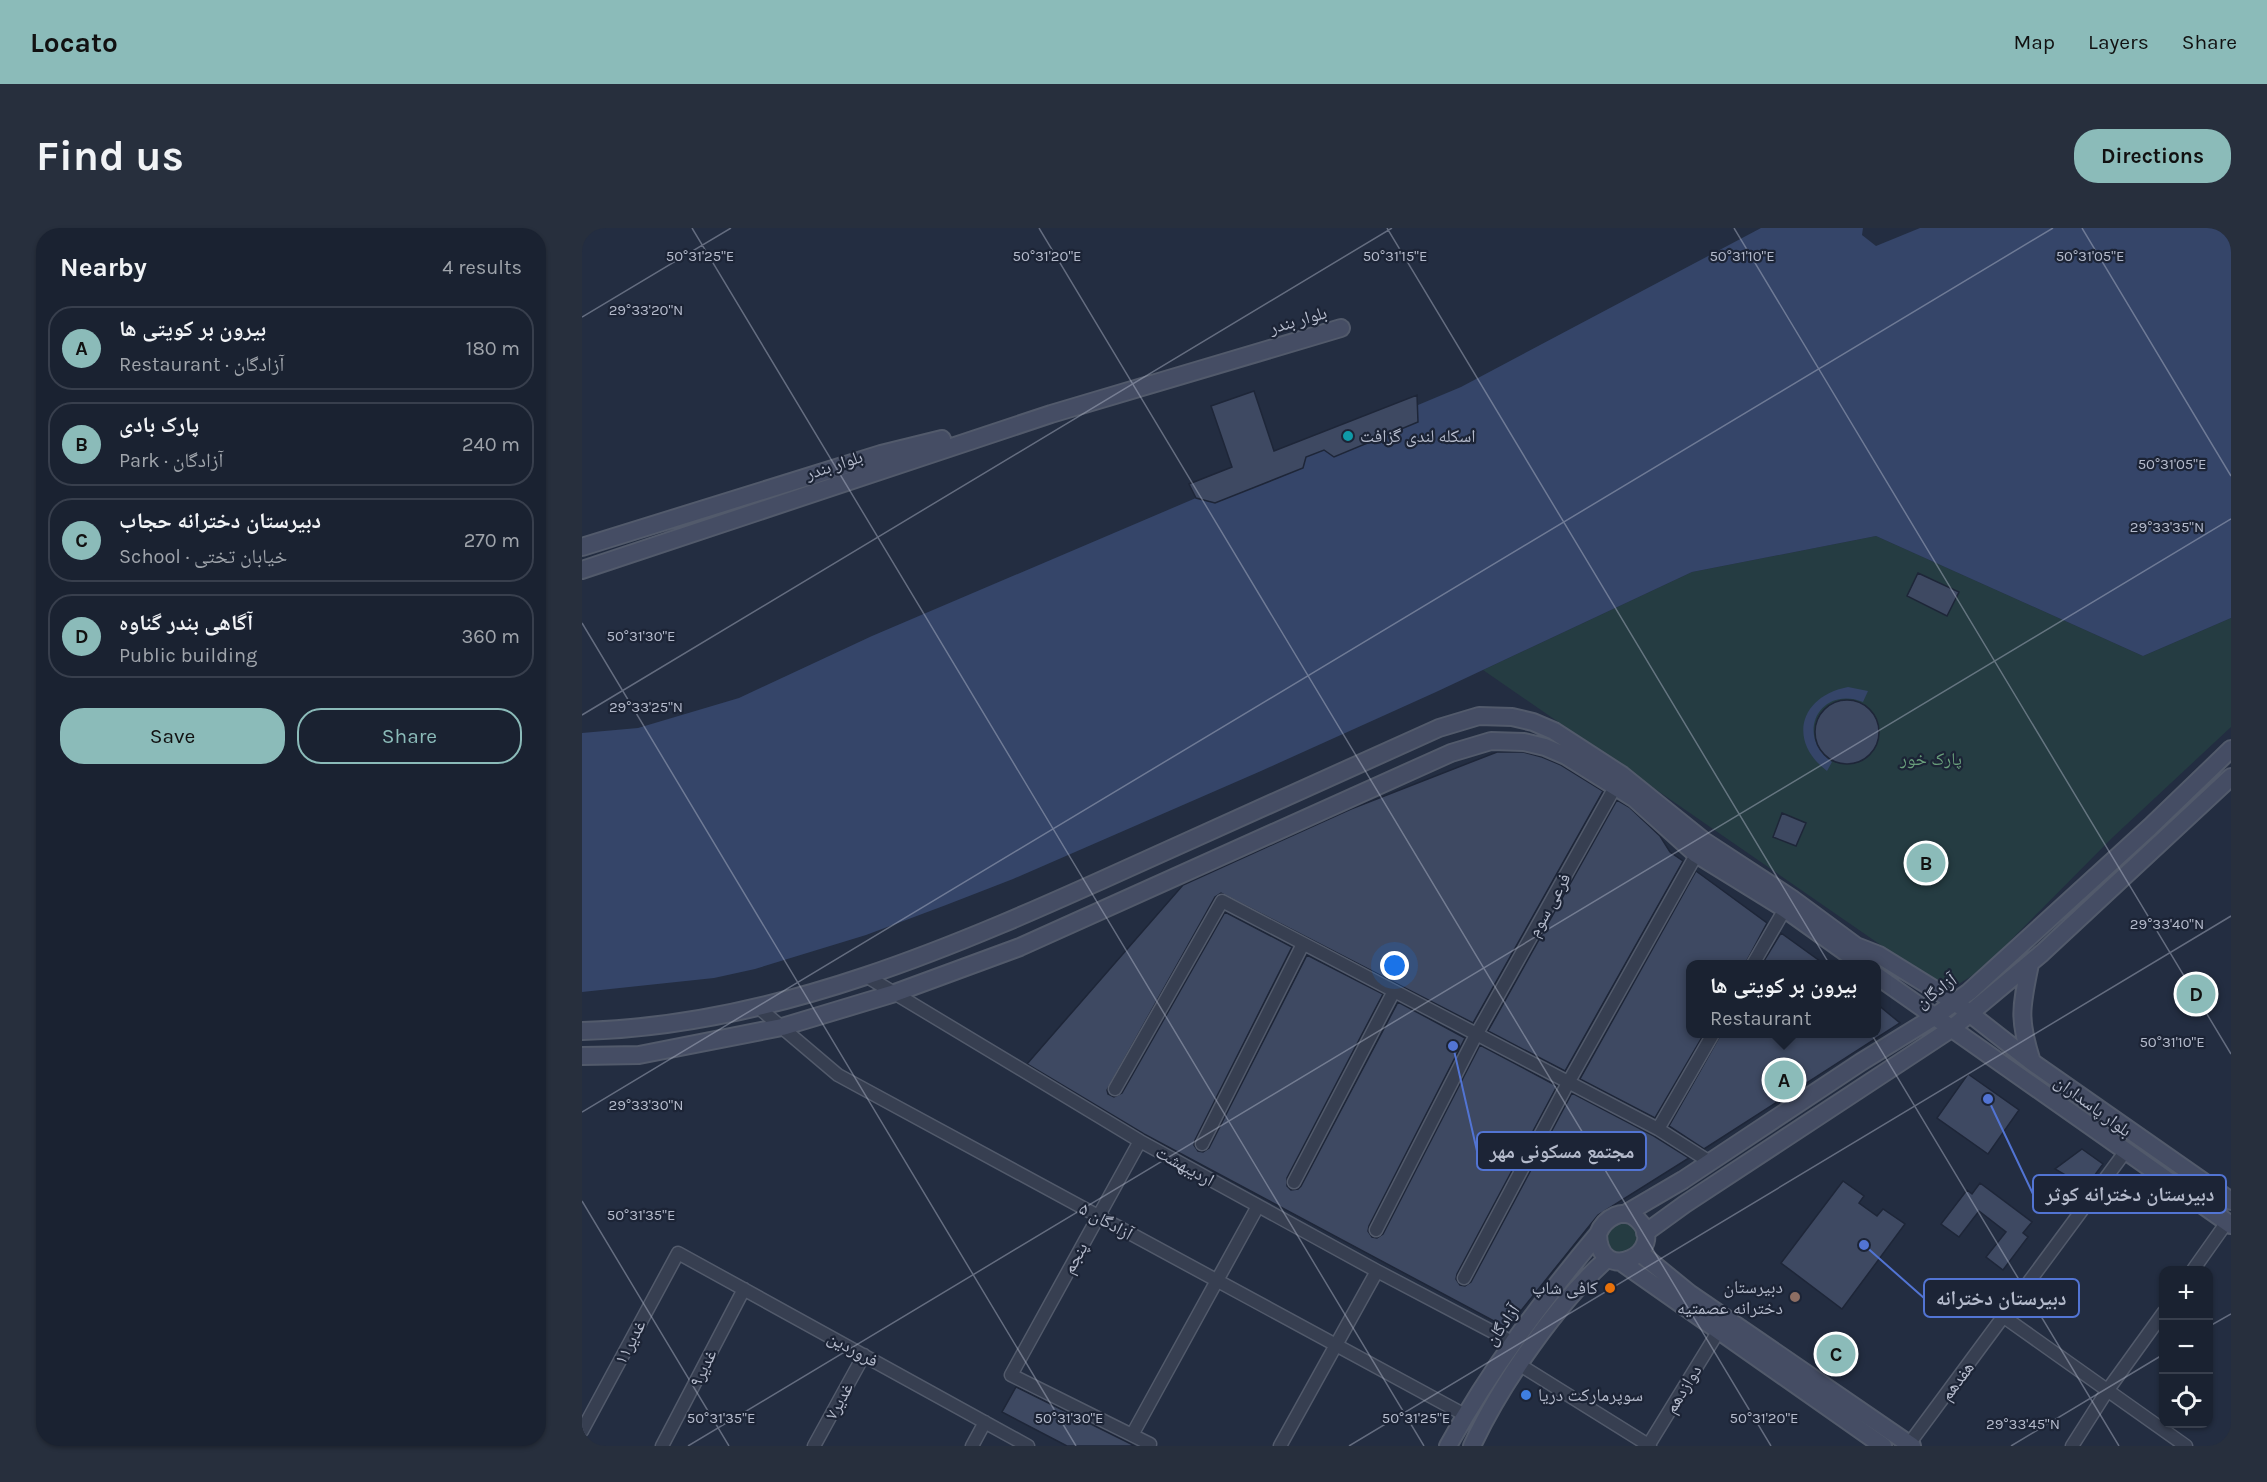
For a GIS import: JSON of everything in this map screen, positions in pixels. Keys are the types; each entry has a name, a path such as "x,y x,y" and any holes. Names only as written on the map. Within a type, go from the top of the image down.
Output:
{"main road":[{"name":"بلوار بندر","path":"582,547 881,454 945,438 1150,372 1218,354 1341,328 1051,414 582,570"},
{"path":"582,1031 627,1030 759,1008 866,976 1008,923 1439,728 1479,716 1512,717 1533,722 1554,731 1622,775 1700,848"},
{"path":"582,1056 639,1055 782,1027 895,993 1020,947 1451,753 1491,741 1524,742 1545,747 1566,756 1635,800 1700,848 1788,904 1857,960"},
{"name":"آزادگان","path":"1625,1214 1646,1204 1969,992 2150,827 2231,749"},
{"path":"1645,1233 1684,1204 1951,1029 2030,964 2231,777"},
{"name":"بلوار پاسداران","path":"1788,904 1856,946 1879,956 1955,1002 2032,1062 2231,1201"},
{"path":"2030,964 2021,1009 2024,1035 2032,1062"},
{"name":"بلوار پاسداران","path":"1881,979 2229,1224"},
{"path":"2101,1135 2113,1118"},
{"path":"1615,1260 1634,1258 1645,1244 1645,1233 1638,1220 1625,1214 1605,1221 1598,1234 1598,1243 1602,1251 1718,1332 1884,1446"},
{"name":"آزادگان","path":"1448,1446 1512,1342 1598,1234"},
{"path":"1640,1253 1689,1293 1911,1445"},
{"name":"آزادگان","path":"1472,1446 1481,1427 1520,1365 1569,1296 1615,1260"}],"street":[{"name":"فرعی سوم","path":"1376,1230 1476,1035 1622,775"},
{"path":"1464,1278 1568,1083 1700,848"},
{"path":"1114,1089 1222,901 1658,1129 1710,1162"},
{"path":"1755,960 1788,904"},
{"path":"1202,1144 1303,944"},
{"name":"اردیبهشت","path":"866,976 1140,1141 1512,1342"},
{"path":"1294,1182 1394,992"},
{"name":"آزادگان ۵","path":"759,1008 838,1075 1465,1415"},
{"path":"1658,1129 1711,1038"},
{"name":"پنجم","path":"1132,1435 1011,1375 1140,1141"},
{"name":"هفدهم","path":"1911,1445 2125,1152"},
{"path":"1149,1446 1150,1444 1132,1435 1258,1206"},
{"path":"2196,1266 2229,1224"},
{"name":"فروردین","path":"678,1252 1028,1446"},
{"name":"غدیر۱۱","path":"582,1431 678,1252"},
{"path":"1280,1446 1377,1271"},
{"name":"غدیر۹","path":"662,1446 744,1289"},
{"path":"2004,1317 2186,1446"},
{"path":"2072,1446 2107,1391 2159,1318"},
{"name":"دوازدهم","path":"1649,1446 1718,1332"},
{"name":"غدیر۷","path":"814,1446 864,1355"},
{"path":"1520,1365 1649,1446"},
{"path":"972,1446 985,1422"}],"green space":[{"name":"پارک خور","path":"1876,536 2143,656 2231,618 2231,727 2112,838 2004,947 1973,975 1954,987 1940,986 1483,670 1692,572"},
{"path":"1613,1219 1636,1224 1640,1246 1614,1257 1602,1233"}],"water":[{"path":"1761,228 2231,228 2231,618 2143,656 1876,536 1692,572 1261,771 1013,879 946,905 866,935 755,969 714,978 582,992 582,733 638,728 739,698 872,636 1196,498 1215,503 1303,468 1306,457 1324,450 1334,457 1418,422 1418,405 1461,387"},
{"path":"1848,687 1868,691 1863,702 1848,699 1835,700 1824,706 1817,716 1814,727 1815,739 1821,751 1832,762 1827,771 1814,759 1807,746 1803,734 1804,721 1819,700 1832,692"},
{"path":"1848,716 1859,721 1864,732 1859,743 1848,748 1837,743 1832,732 1837,721"}],"pier":[{"path":"1863,228 1920,228 1876,246 1862,235"}],"building":[{"name":"اسکله لندی گزافت","path":"1254,391 1274,451 1417,395 1418,422 1334,457 1324,450 1306,457 1303,468 1215,503 1196,498 1189,484 1232,467 1211,406"},
{"path":"1918,573 1959,592 1947,616 1907,596"},
{"path":"1847,700 1859,702 1870,709 1877,720 1879,732 1877,744 1870,755 1859,762 1847,764 1835,762 1824,755 1817,744 1815,732 1817,720 1824,709 1835,702"},
{"path":"1497,752 1523,752 1542,757 1561,765 1603,791 1473,1023 1221,893 1215,897 1107,1090 1108,1094 1114,1097 1122,1093 1225,912 1292,947 1195,1140 1194,1145 1198,1151 1203,1152 1209,1148 1307,955 1383,994 1287,1178 1287,1186 1291,1190 1301,1186 1398,1002 1465,1038 1369,1226 1368,1231 1372,1237 1377,1238 1383,1234 1480,1045 1557,1086 1457,1274 1456,1279 1460,1285 1465,1286 1471,1282 1572,1093 1654,1136 1689,1158 1598,1215 1507,1328 1144,1134 1027,1064 1183,885 1351,809"},
{"path":"1617,800 1629,807 1660,836 1670,852 1683,861 1565,1071 1488,1031"},
{"path":"1782,813 1806,823 1796,846 1773,837"},
{"path":"1696,871 1767,923 1747,960 1686,960 1686,1038 1702,1038 1655,1118 1580,1079"},
{"path":"1781,933 1818,960 1764,960"},
{"path":"1881,1007 1900,1023 1881,1035"},
{"path":"1719,1038 1877,1038 1704,1149 1669,1126"},
{"path":"1968,1074 2019,1110 1988,1154 1937,1118"},
{"path":"2082,1149 2103,1164 2086,1187 2055,1169"},
{"path":"1843,1181 1864,1196 1859,1203 1877,1216 1883,1209 1905,1224 1842,1309 1781,1263"},
{"path":"1980,1183 2032,1222 2023,1233 2028,1237 2003,1270 1986,1257 2006,1232 1979,1211 1959,1237 1941,1224 1967,1190 1972,1194"},
{"path":"1016,1387 1135,1446 1067,1446 1002,1412"}],"place":[{"name":"اسکله لندی گزافت","path":"1348,436"},
{"name":"پارک بادی","path":"1926,863"},
{"name":"آگاهی بندر گناوه","path":"2196,994"},
{"name":"مجتمع مسکونی مهر","path":"1453,1046"},
{"name":"بیرون بر کویتی ها","path":"1784,1080"},
{"name":"دبیرستان دخترانه کوثر","path":"1988,1099"},
{"name":"دبیرستان دخترانه","path":"1864,1245"},
{"name":"کافی شاپ","path":"1610,1288"},
{"name":"دبیرستان دخترانه عصمتیه","path":"1795,1297"},
{"name":"دبیرستان دخترانه حجاب","path":"1836,1354"},
{"name":"سوپرمارکت دریا","path":"1526,1395"}]}
